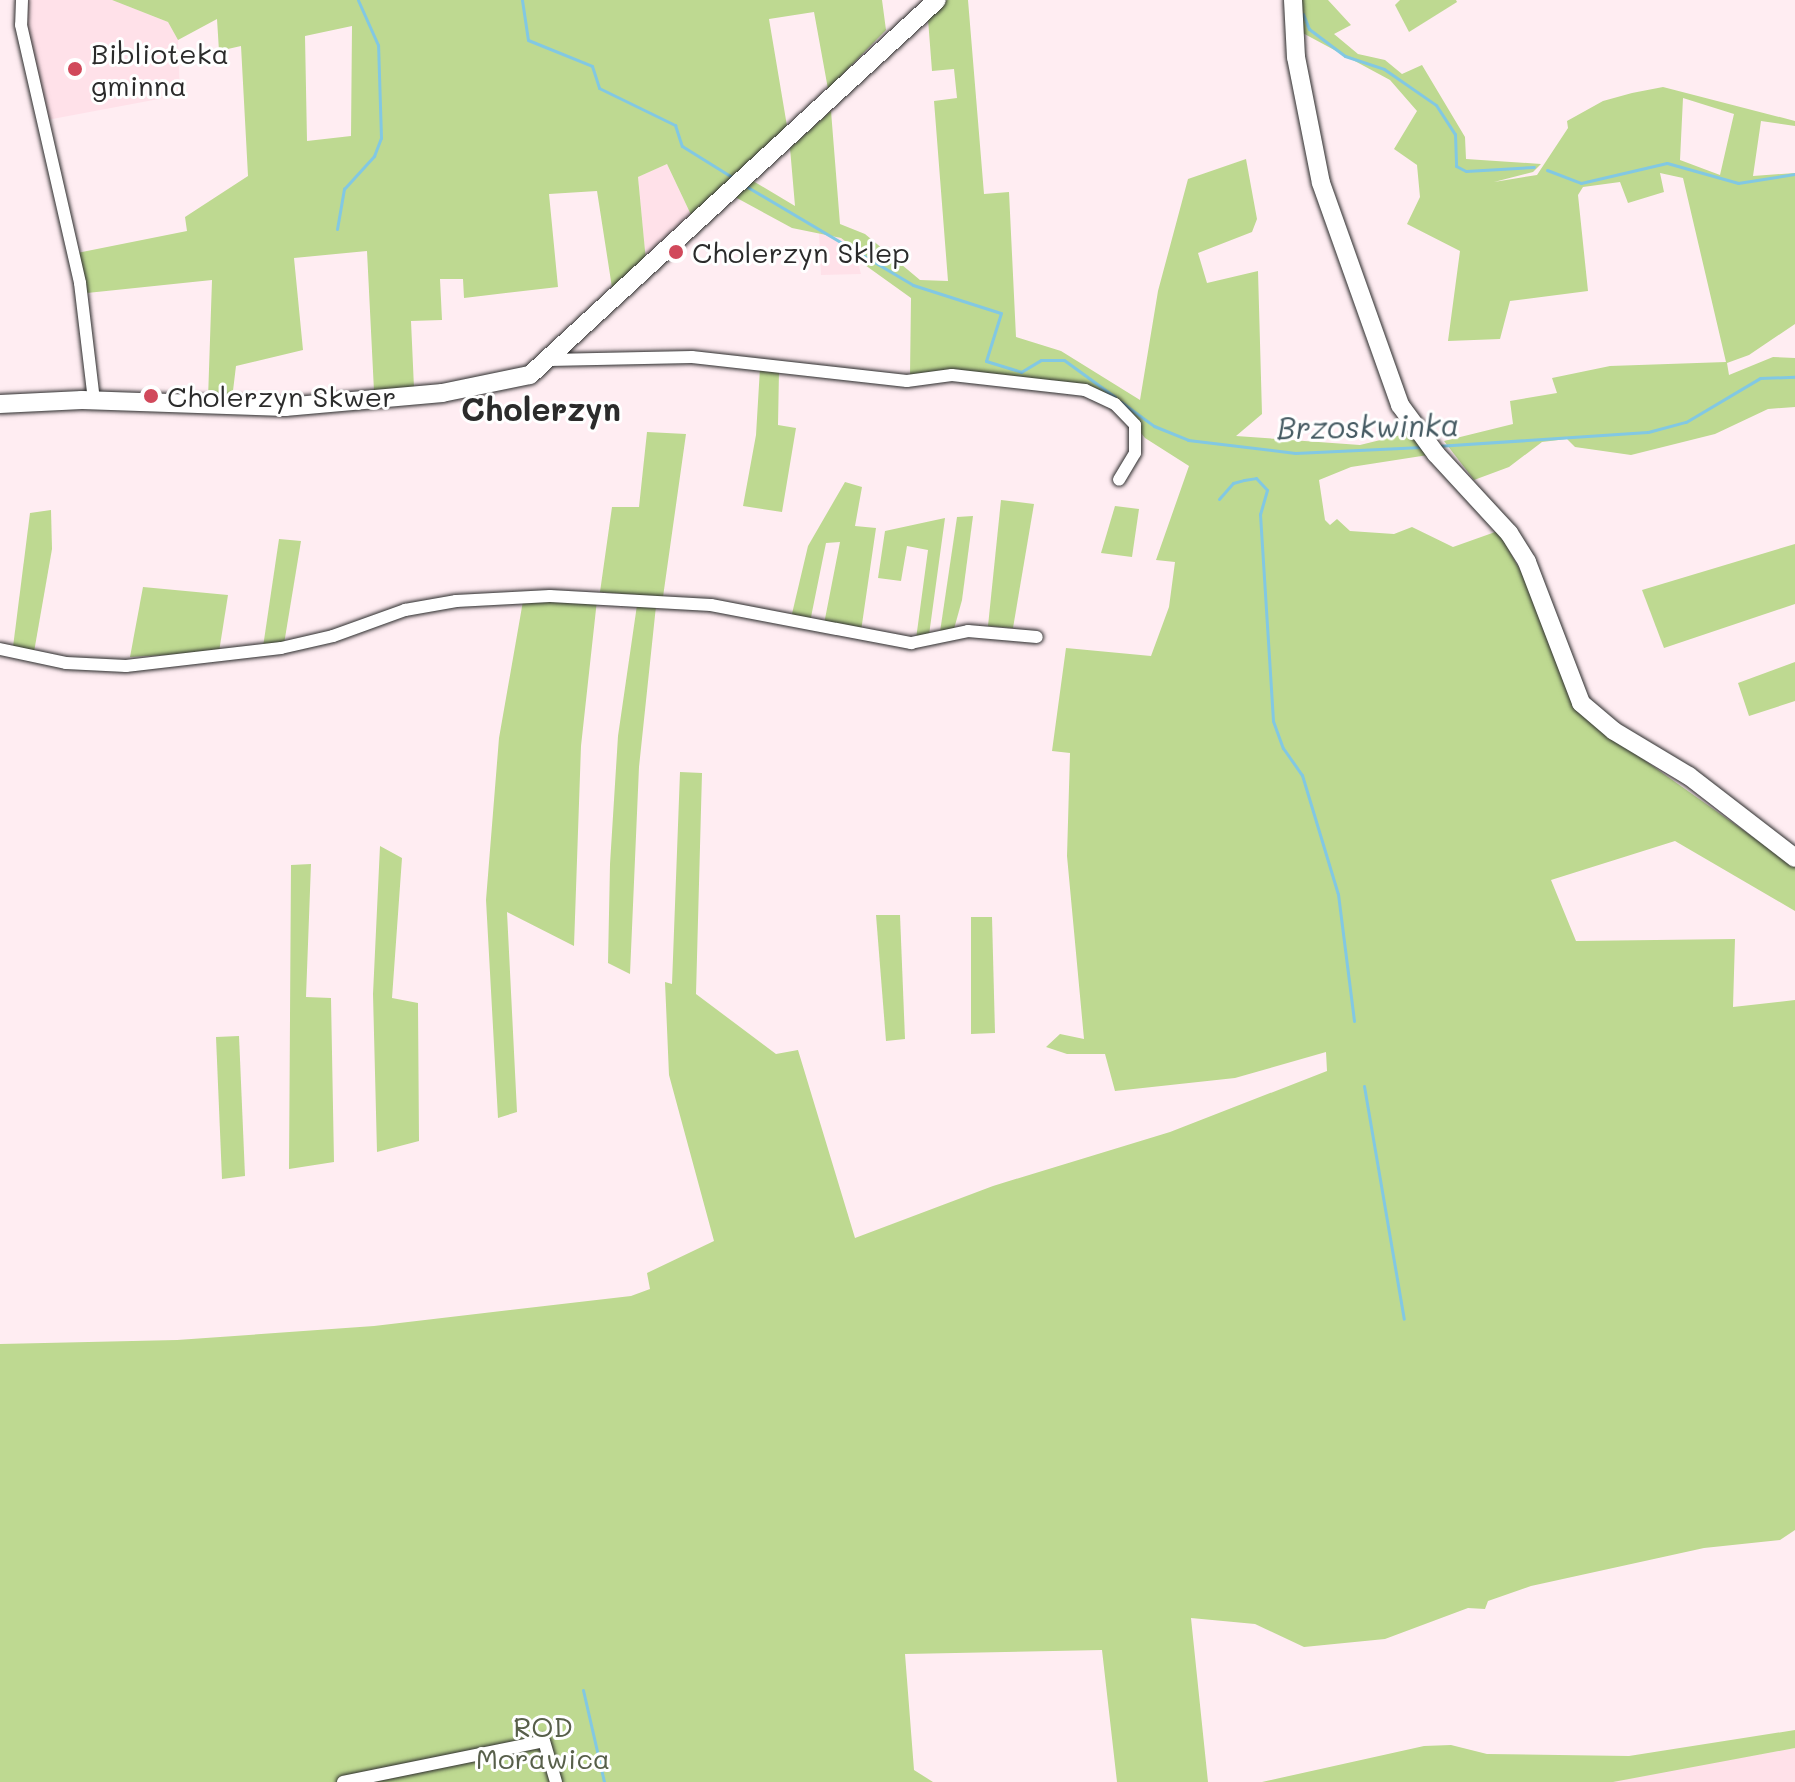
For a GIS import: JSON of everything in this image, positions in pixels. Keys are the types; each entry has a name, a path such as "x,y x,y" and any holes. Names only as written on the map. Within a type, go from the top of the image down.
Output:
{"street":[{"path":"22,0 21,25 80,283 94,401"},
{"path":"0,404 94,401 274,408 420,396 512,382 549,360 937,0"},
{"path":"1293,0 1296,57 1321,183 1386,374 1422,436 1436,454 1489,505 1527,562 1581,703 1614,731 1689,776 1795,858"},
{"path":"549,360 692,357 897,380 952,375 1085,390 1115,404 1135,425 1135,453 1119,480"},
{"path":"0,649 66,663 126,666 281,648 333,636 405,610 456,601 550,596 711,605 911,643 968,631 1037,637"},
{"path":"343,1782 544,1741 556,1782"}],"shaded area":[{"path":"26,0 112,0 168,22 178,40 180,95 47,120 24,21"},
{"path":"667,164 693,219 646,261 638,177"},
{"path":"819,233 841,238 854,248 861,274 821,275"},
{"path":"1795,1748 1795,1782 1613,1782 1613,1780"}],"green space":[{"path":"112,0 882,0 886,30 828,89 814,12 769,19 787,126 693,219 667,164 638,177 646,261 613,294 597,191 549,194 558,287 464,298 463,279 440,279 442,320 411,321 414,388 374,391 367,251 294,258 303,350 236,366 232,399 208,399 212,280 87,293 77,253 187,231 185,217 248,176 241,46 219,51 217,19 178,40 168,22","holes":["352,26 351,136 307,141 305,36"]},
{"name":"ROD Morawica","path":"947,0 968,0 984,194 1009,192 1016,337 1061,351 1140,400 1158,291 1188,179 1246,159 1257,219 1252,232 1198,253 1207,283 1258,271 1262,414 1236,436 1360,445 1409,433 1428,455 1351,467 1319,480 1325,520 1330,525 1337,519 1350,531 1394,534 1412,527 1453,547 1498,531 1524,577 1570,696 1616,740 1795,867 1795,911 1675,841 1551,880 1576,941 1735,939 1733,1007 1795,1000 1795,1530 1780,1540 1704,1548 1531,1586 1488,1601 1485,1609 1468,1608 1385,1639 1304,1647 1255,1624 1191,1618 1208,1782 1117,1782 1102,1650 905,1654 914,1770 933,1782 0,1782 0,1344 177,1340 374,1326 631,1296 650,1289 647,1273 714,1241 669,1075 665,982 672,984 680,772 702,773 696,994 776,1054 798,1050 855,1238 993,1186 1170,1132 1327,1071 1326,1052 1235,1078 1115,1091 1105,1054 1067,1054 1046,1047 1060,1034 1084,1039 1067,856 1070,753 1052,751 1066,648 1151,656 1169,607 1175,562 1156,560 1189,466 1145,438 1114,400 955,369 910,375 911,298 858,260 854,248 841,238 792,228 735,197 753,181 795,206 790,148 831,111 840,224 865,234 920,280 948,281 934,101 957,98 954,69 932,71 928,19"},
{"path":"1299,0 1328,0 1351,25 1334,34 1358,54 1385,60 1402,74 1422,65 1465,137 1466,159 1541,164 1533,172 1494,182 1537,175 1568,128 1567,121 1603,101 1632,93 1663,87 1795,121 1795,126 1761,121 1753,176 1795,173 1795,324 1749,355 1727,363 1729,375 1773,357 1795,358 1795,407 1768,409 1715,434 1631,455 1575,447 1567,439 1542,442 1509,467 1474,480 1444,441 1513,424 1510,401 1557,393 1552,378 1610,366 1726,362 1683,178 1660,173 1664,192 1628,203 1620,182 1583,187 1578,195 1588,291 1510,301 1500,339 1448,341 1460,251 1407,224 1420,197 1417,165 1394,149 1417,111 1390,80 1299,31","holes":["1683,98 1734,114 1720,175 1680,160"]},
{"path":"1400,0 1457,2 1409,32 1395,5"},
{"path":"760,368 779,371 778,425 796,428 782,512 743,506 756,435"},
{"path":"647,432 686,434 663,597 600,592 612,507 639,507"},
{"path":"845,482 862,487 855,526 876,528 861,631 824,624 840,542 826,543 810,622 791,618 808,546"},
{"path":"1001,500 1034,504 1013,628 988,626"},
{"path":"1115,506 1139,509 1132,557 1101,553"},
{"path":"51,510 52,549 34,652 13,647 30,513"},
{"path":"973,516 962,600 954,629 940,632 957,517"},
{"path":"945,518 929,635 916,639 928,550 907,546 901,581 878,578 885,531"},
{"path":"279,539 301,541 284,644 263,647"},
{"path":"1795,544 1795,604 1664,648 1642,590"},
{"path":"143,587 228,595 219,652 130,657"},
{"path":"597,600 581,746 574,946 507,912 517,1112 498,1118 486,900 499,738 523,601"},
{"path":"637,605 656,606 639,767 630,974 608,963 618,736"},
{"path":"1795,662 1795,701 1749,716 1738,683"},
{"path":"380,846 402,858 392,998 418,1003 419,1141 377,1152 373,994"},
{"path":"311,864 306,997 331,998 334,1162 289,1169 291,865"},
{"path":"876,915 900,915 905,1039 886,1041"},
{"path":"971,917 992,917 995,1033 971,1034"},
{"path":"239,1036 245,1176 222,1179 216,1037"},
{"path":"1795,1730 1795,1748 1613,1782 1262,1782 1424,1746 1451,1745 1487,1754 1629,1756"}],"waterway":[{"path":"337,229 344,189 374,156 381,138 378,45 358,0"},
{"name":"Brzoskwinka","path":"522,0 528,40 592,66 599,88 675,125 682,146 735,179"},
{"path":"1303,14 1309,29 1345,56 1384,69 1436,105 1455,134 1456,166 1466,171 1534,167"},
{"path":"1547,170 1581,183 1667,163 1738,183 1795,174"},
{"name":"Brzoskwinka","path":"744,185 913,285 1001,313 986,361 1021,372 1041,360 1064,360 1115,397"},
{"name":"Brzoskwinka","path":"1437,446 1648,432 1686,422 1760,378 1795,377"},
{"name":"Brzoskwinka","path":"1121,402 1154,426 1188,440 1295,453 1422,447"},
{"path":"1219,499 1233,483 1244,480 1256,478 1267,490 1260,514 1273,721 1283,748 1302,775 1338,894 1354,1021"},
{"path":"1364,1086 1404,1319"},
{"path":"583,1690 604,1782"}],"place":[{"name":"Biblioteka gminna","path":"75,69"},
{"name":"Cholerzyn Sklep","path":"676,252"},
{"name":"Cholerzyn Skwer","path":"151,396"}],"district":[{"name":"Cholerzyn","path":"541,408"}]}
